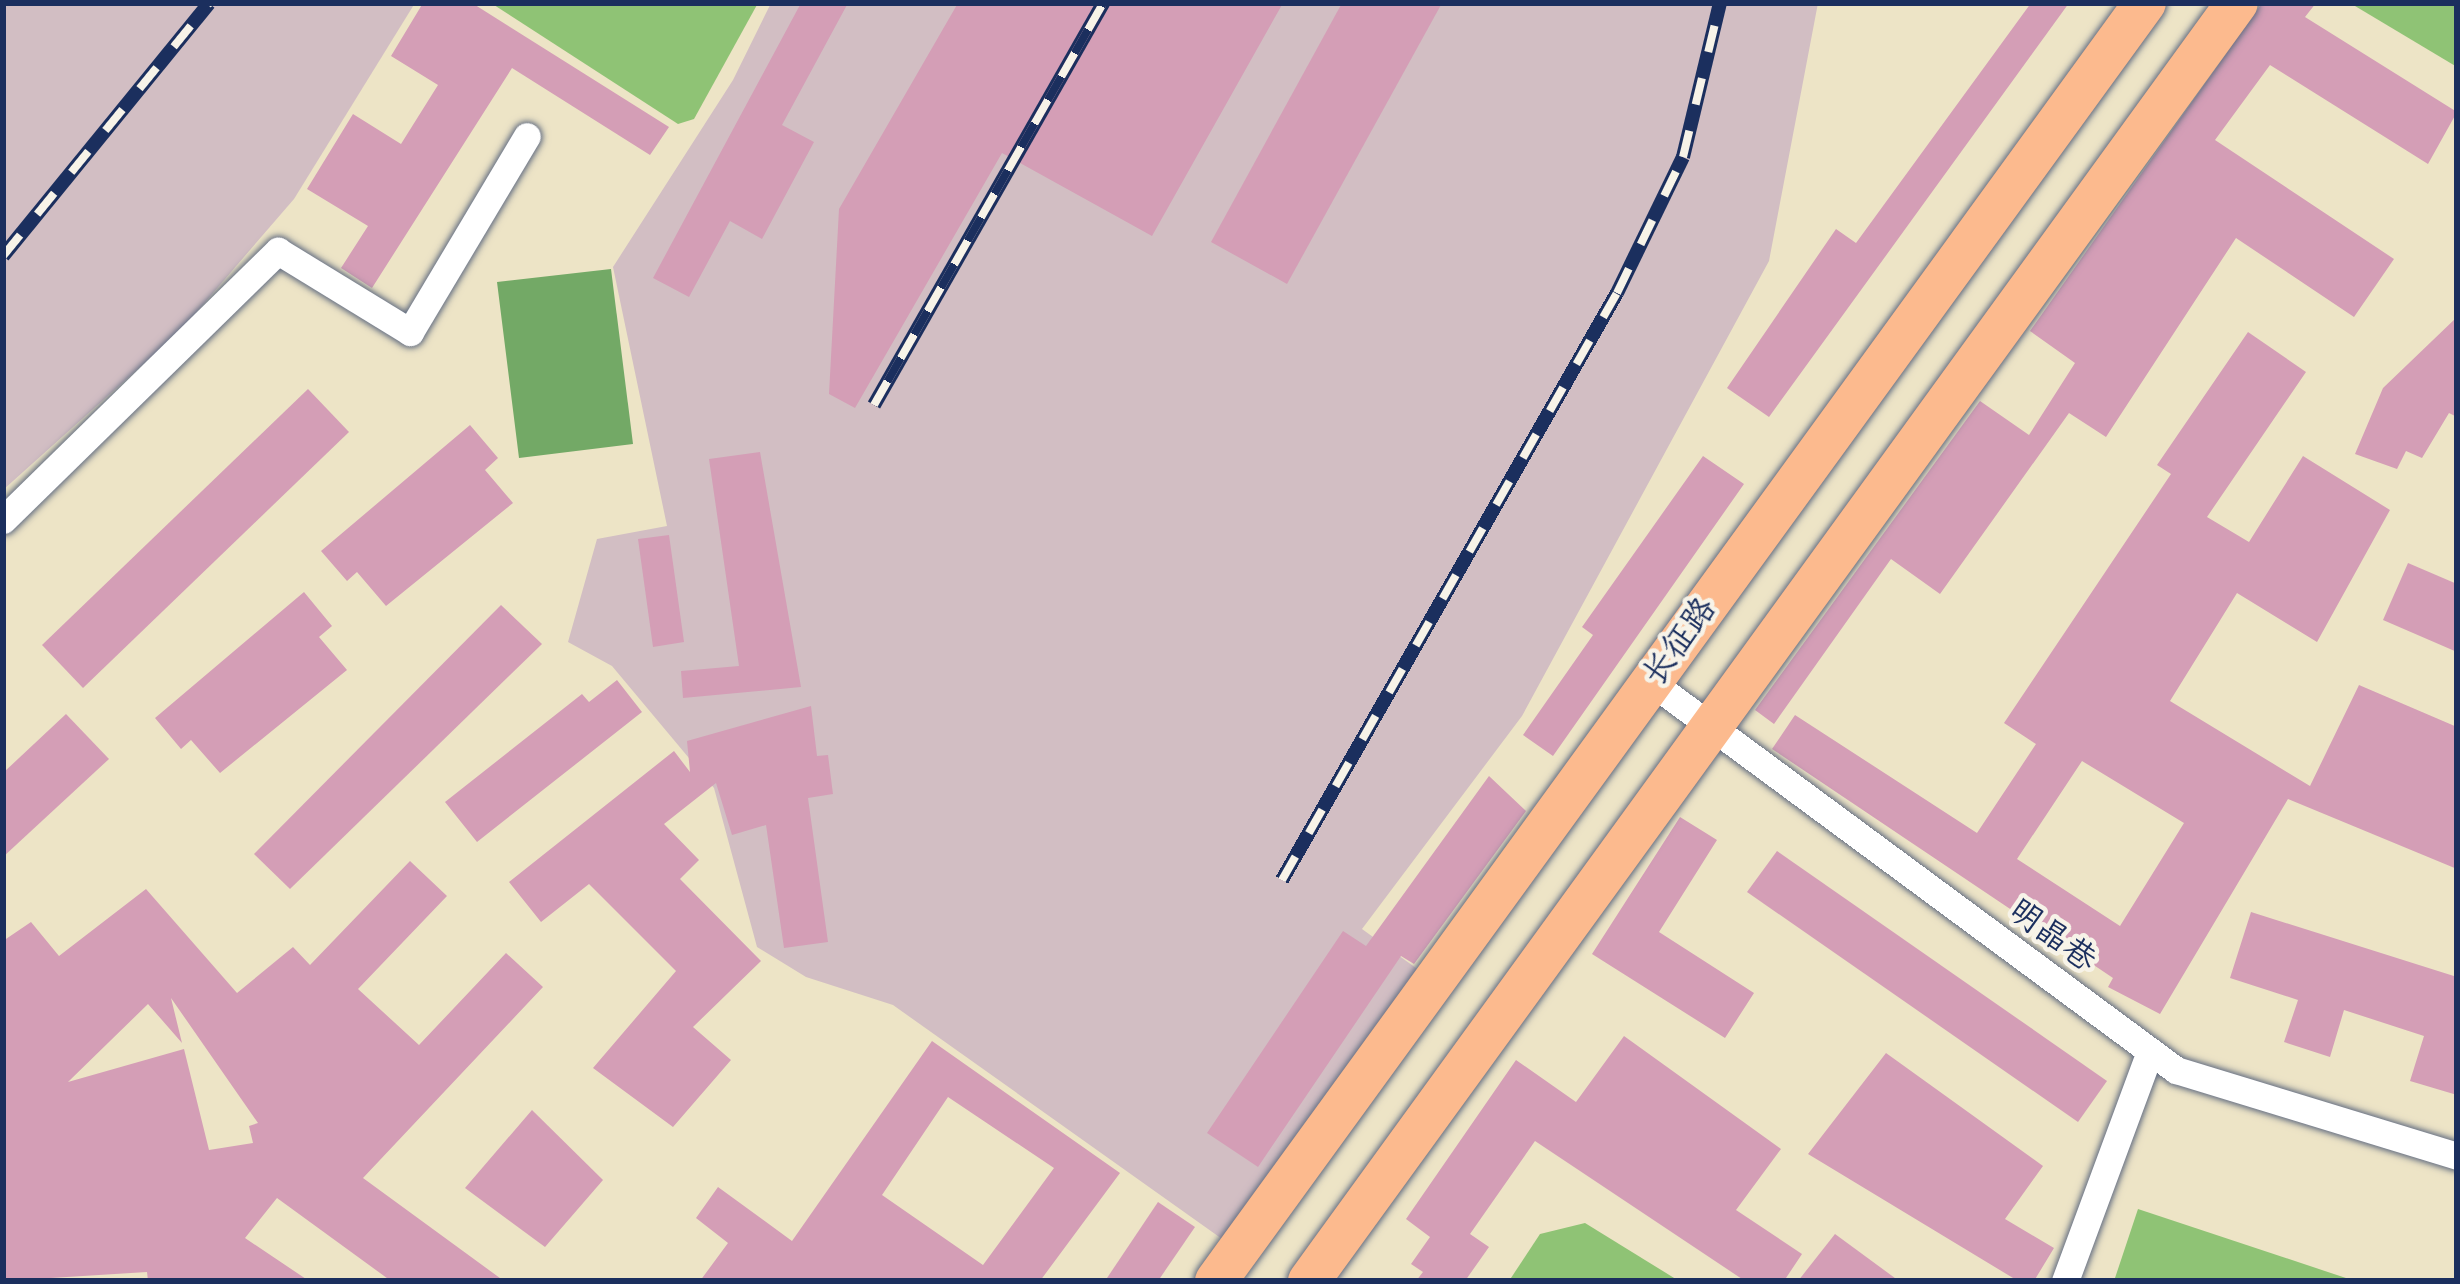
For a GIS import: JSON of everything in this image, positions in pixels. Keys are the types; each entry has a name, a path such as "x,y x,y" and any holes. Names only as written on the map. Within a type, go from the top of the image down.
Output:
{"main road":[{"name":"长征路","path":"1216,1281 2145,3"},
{"path":"1309,1281 2237,3"}],"street":[{"path":"3,520 278,250 410,332 527,136"},
{"name":"明晶巷","path":"1651,682 1708,730 2176,1070 2457,1156"},
{"path":"2066,1281 2150,1052"}],"shaded area":[{"path":"3,3 415,3 294,199 181,330 3,490"},
{"path":"771,3 1818,3 1769,261 1522,716 1362,929 1434,981 1239,1251 893,1005 806,977 757,947 714,788 612,666 568,642 597,539 667,526 613,267 733,80"}],"green space":[{"path":"491,3 758,3 694,119 678,124"},
{"path":"2350,3 2457,3 2457,67"},
{"path":"611,269 633,444 519,458 497,282"},
{"path":"2138,1209 2355,1281 2114,1281"},
{"path":"1585,1223 1679,1281 1509,1281 1540,1234"}],"building":[{"path":"423,3 472,3 669,127 650,155 512,68 372,288 341,268 368,226 307,189 353,114 401,144 438,85 391,56"},
{"path":"801,3 848,3 782,125 814,142 762,239 730,221 689,297 653,278"},
{"path":"958,3 1283,3 1152,236 1002,153 855,408 829,394 839,209"},
{"path":"1342,3 1442,3 1287,284 1211,242"},
{"path":"2031,3 2069,3 1769,417 1727,388 1836,229 1856,243"},
{"path":"2262,3 2316,3 2305,17 2457,112 2428,164 2270,65 2215,140 2394,259 2354,317 2236,238 2106,437 2069,413 1940,594 1891,559 1774,724 1755,710 1980,401 2029,435 2075,363 2030,331"},
{"path":"2457,317 2457,417 2449,413 2422,458 2406,451 2397,469 2355,454 2383,388"},
{"path":"2248,332 2306,372 2207,517 2249,542 2303,456 2390,510 2317,642 2237,593 2170,701 2310,786 2359,685 2457,727 2457,869 2288,799 2160,1014 2108,987 2113,978 1772,749 1795,715 1977,833 2036,744 2004,723 2171,474 2157,465","holes":["2082,761 2184,823 2120,926 2017,859"]},
{"path":"308,389 349,432 83,688 42,645"},
{"path":"470,425 498,458 485,470 513,503 386,606 357,572 347,581 321,551"},
{"path":"760,452 801,687 683,698 681,671 739,666 709,459"},
{"path":"1703,456 1744,484 1553,756 1523,735 1593,635 1582,627"},
{"path":"669,535 684,642 653,647 638,539"},
{"path":"2408,563 2457,584 2457,652 2383,620"},
{"path":"304,592 332,626 319,637 347,670 220,773 191,740 181,749 155,718"},
{"path":"501,605 542,644 290,889 254,854"},
{"path":"617,680 642,712 477,842 445,802 582,694 589,702"},
{"path":"811,706 817,756 828,755 833,794 808,798 828,942 784,948 766,825 732,835 716,783 664,824 699,860 680,879 761,961 693,1027 731,1060 673,1127 593,1068 676,971 589,884 541,922 509,882 674,751 690,772 687,741"},
{"path":"66,714 109,759 3,857 3,773"},
{"path":"1489,776 1526,811 1414,964 1401,956 1258,1167 1207,1133 1343,931 1366,946"},
{"path":"1680,817 1717,840 1659,932 1754,993 1725,1038 1592,954"},
{"path":"1777,851 2107,1081 2078,1122 1747,892"},
{"path":"410,861 447,896 358,989 419,1045 506,953 543,987 363,1178 504,1281 391,1281 277,1198 245,1238 309,1281 148,1281 147,1272 3,1281 3,941 31,922 59,956 146,889 237,993 293,947 310,965","holes":["171,998 258,1123 249,1126 253,1143 209,1150 184,1049 68,1082 148,1004 182,1043"]},
{"path":"2251,912 2457,977 2457,1095 2410,1081 2424,1036 2344,1010 2330,1057 2284,1042 2298,1000 2230,978"},
{"path":"1624,1036 1781,1149 1736,1210 1802,1254 1784,1281 1745,1281 1535,1141 1470,1234 1489,1247 1465,1281 1416,1281 1423,1272 1411,1264 1430,1237 1406,1219 1516,1060 1576,1102"},
{"path":"932,1041 1120,1173 1040,1281 700,1281 728,1243 696,1218 718,1187 792,1241","holes":["948,1097 1054,1168 983,1265 882,1195"]},
{"path":"1886,1053 2043,1166 2005,1219 2054,1248 2034,1281 2018,1281 1808,1154"},
{"path":"532,1110 603,1180 545,1247 465,1188"},
{"path":"1158,1202 1195,1227 1158,1281 1105,1281"},
{"path":"1835,1234 1899,1281 1798,1281"}],"railway":[{"path":"3,256 209,3"},
{"path":"874,405 1103,3"},
{"path":"1282,880 1617,293 1683,157 1720,3"}]}
